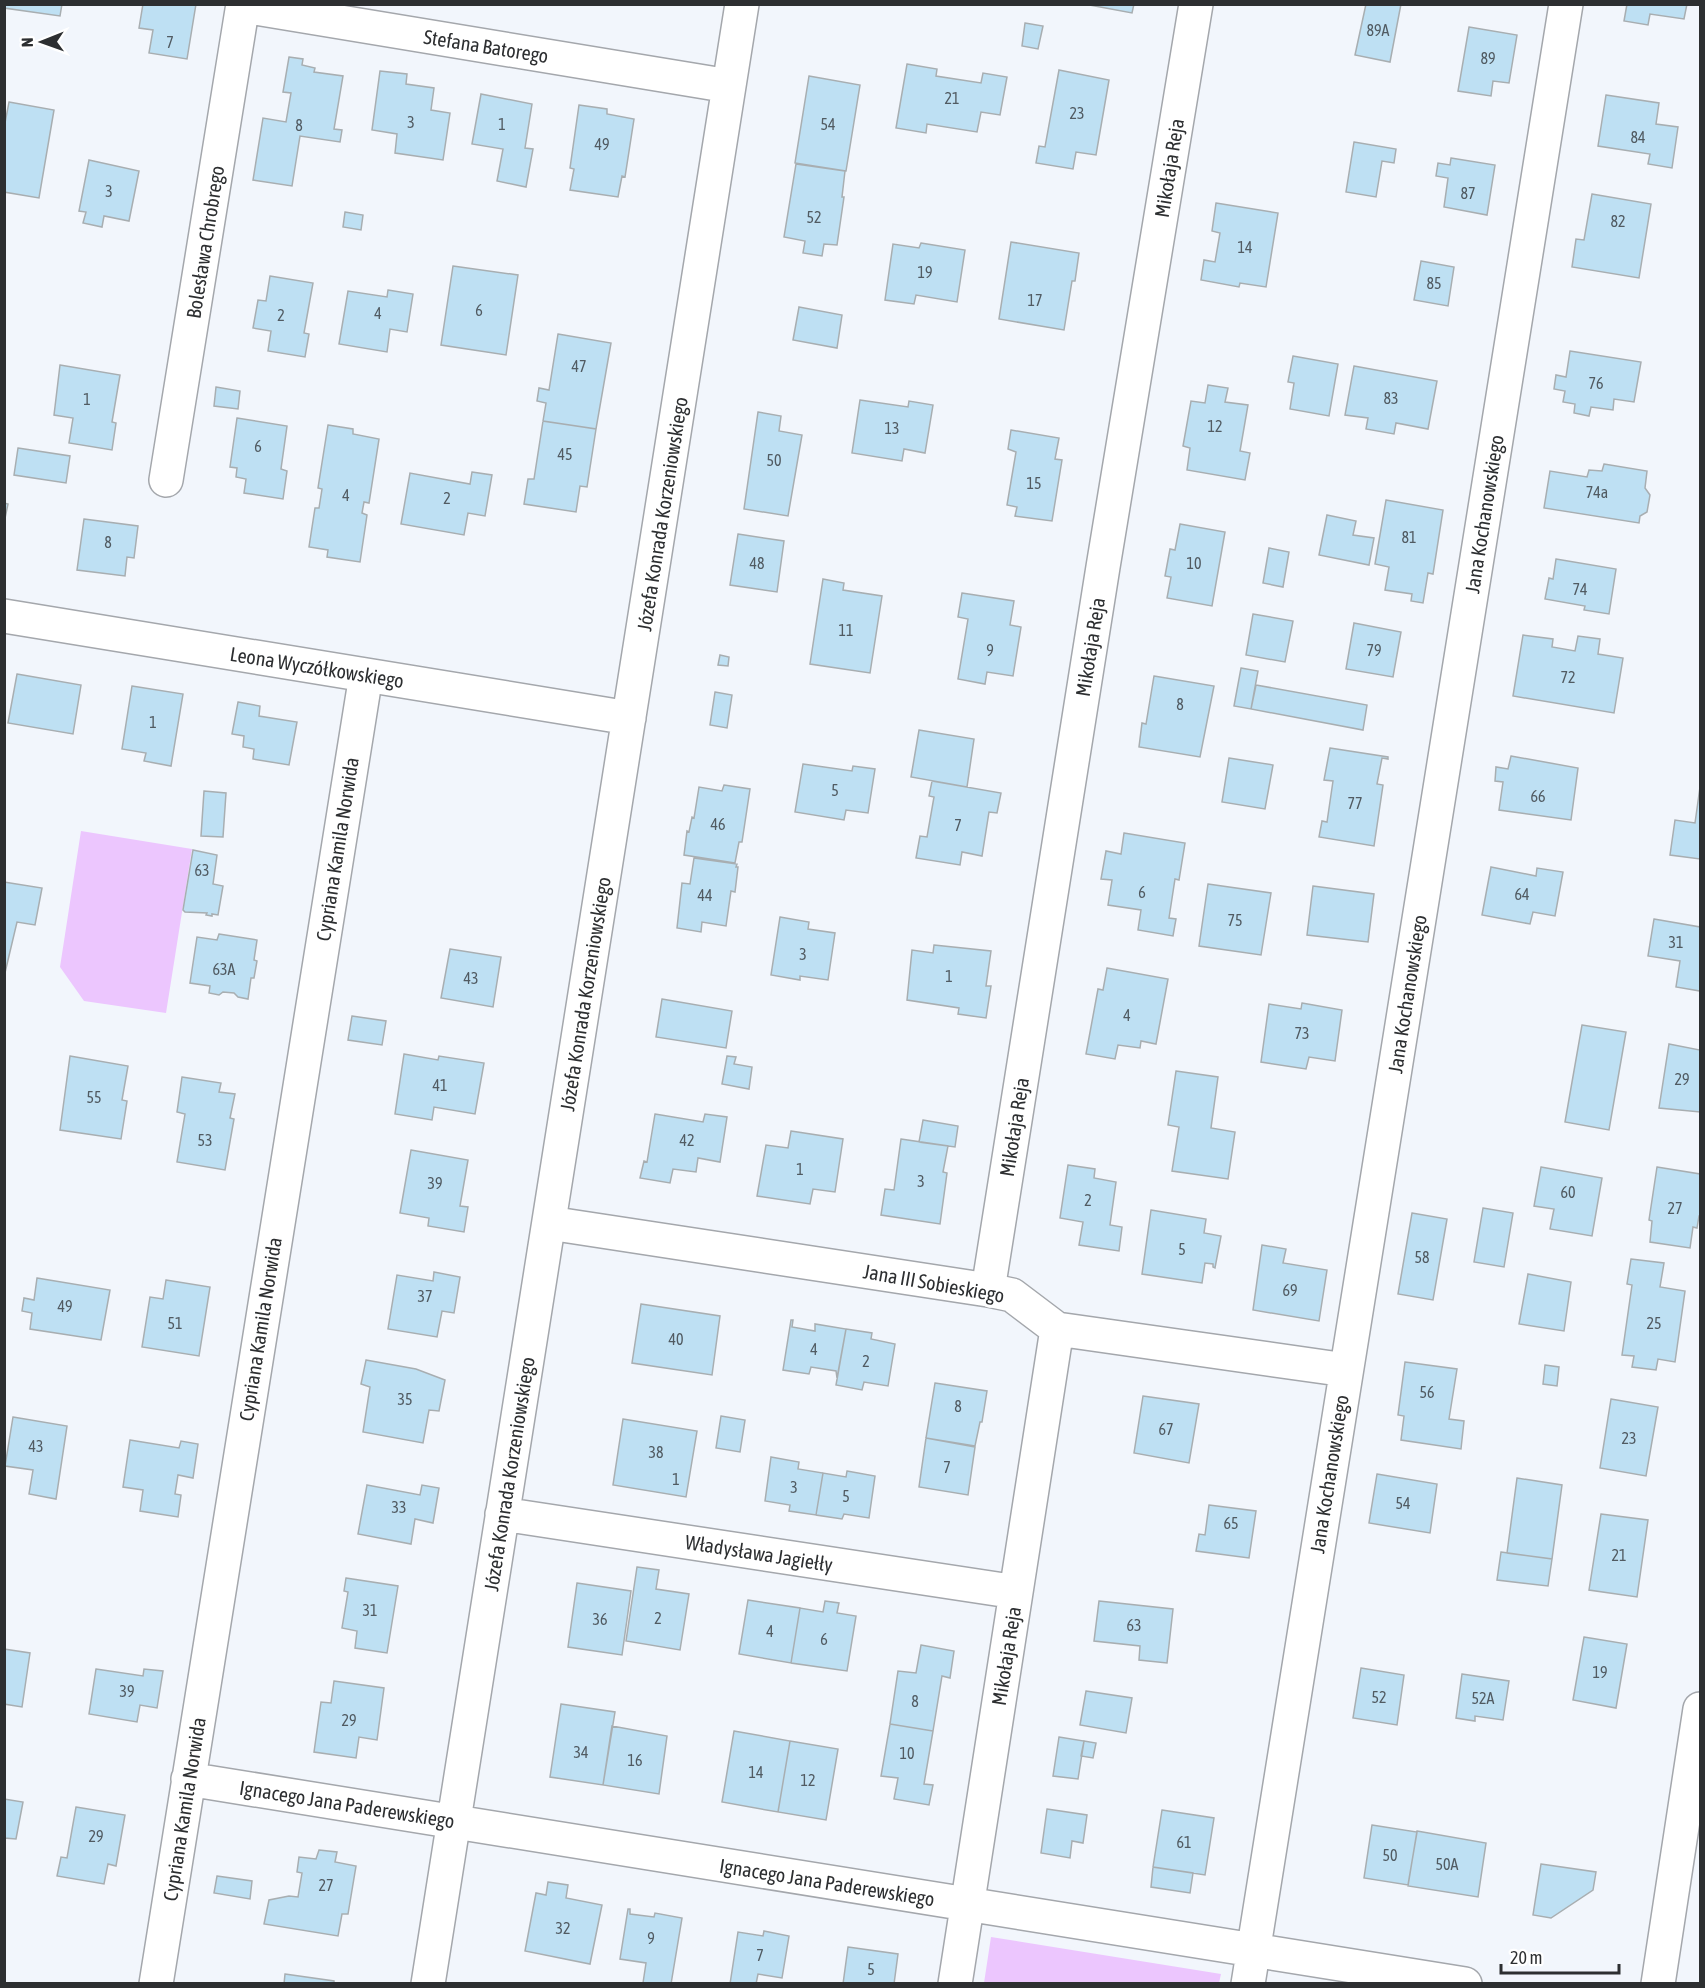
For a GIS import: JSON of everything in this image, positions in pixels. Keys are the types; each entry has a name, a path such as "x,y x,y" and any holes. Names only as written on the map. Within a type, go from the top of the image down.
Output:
{"street":[{"name":"Józefa Konrada Korzeniowskiego","path":"428,1983 742,4"},
{"name":"Mikołaja Reja","path":"988,1290 1103,567 1196,4"},
{"name":"Jana Kochanowskiego","path":"1248,1983 1566,4"},
{"name":"Stefana Batorego","path":"243,5 729,86"},
{"name":"Bolesława Chrobrego","path":"166,480 243,5"},
{"name":"Leona Wyczółkowskiego","path":"4,616 629,718"},
{"name":"Cypriana Kamila Norwida","path":"156,1983 366,675"},
{"name":"Jana III Sobieskiego","path":"549,1223 988,1290 1012,1295 1057,1329 1346,1370"},
{"name":"Mikołaja Reja","path":"955,1983 1057,1329"},
{"name":"Władysława Jagiełły","path":"502,1514 1016,1592"},
{"path":"1658,1983 1701,1709"},
{"name":"Ignacego Jana Paderewskiego","path":"188,1779 1465,1983"}],"shaded area":[{"path":"81,831 192,849 166,1013 84,1001 60,967"},
{"path":"991,1937 1221,1974 1219,1983 984,1983"}],"building":[{"path":"4,4 62,4 60,16 4,8"},
{"path":"143,4 196,4 187,59 149,53 153,30 139,28"},
{"path":"1084,4 1134,4 1132,13"},
{"path":"1366,4 1401,4 1390,62 1355,55"},
{"path":"1627,4 1687,4 1684,19 1650,14 1648,25 1624,21"},
{"path":"1025,23 1043,26 1038,49 1022,46"},
{"path":"1469,27 1517,35 1509,83 1493,81 1491,96 1458,91"},
{"path":"289,57 303,59 302,65 315,68 314,72 343,76 334,129 342,130 340,142 300,136 292,186 253,180 263,118 286,122 291,93 283,92"},
{"path":"907,64 937,69 936,76 981,83 983,73 1007,77 1000,115 981,112 977,132 927,124 926,133 896,128"},
{"path":"1059,70 1109,80 1096,155 1076,152 1073,169 1036,163 1039,146 1045,147"},
{"path":"380,71 407,74 406,84 434,88 431,110 450,113 443,160 395,153 397,134 372,130"},
{"path":"809,76 860,85 846,171 795,163"},
{"path":"481,94 532,104 525,148 533,149 526,187 497,181 503,149 472,144"},
{"path":"1606,95 1659,103 1656,124 1678,127 1672,168 1648,164 1650,154 1598,146"},
{"path":"9,102 54,110 39,198 4,192 4,128"},
{"path":"579,105 607,109 607,114 634,119 625,177 622,176 618,197 570,190 574,169 570,168"},
{"path":"1354,142 1396,149 1394,163 1382,161 1376,197 1346,192"},
{"path":"1451,158 1495,165 1487,215 1444,207 1448,178 1436,176 1438,163 1450,165"},
{"path":"89,160 139,171 129,221 104,216 102,227 83,223 86,212 79,211"},
{"path":"796,164 845,171 842,197 844,197 837,245 824,244 822,256 803,253 805,241 784,237"},
{"path":"1592,194 1651,204 1639,278 1572,267 1576,239 1584,240"},
{"path":"1216,203 1278,213 1266,287 1240,283 1239,287 1201,280 1204,260 1215,262 1220,233 1212,231"},
{"path":"345,212 363,215 361,230 343,227"},
{"path":"1011,242 1079,253 1064,330 999,319"},
{"path":"921,243 965,250 957,302 916,295 914,304 885,300 893,244 919,248"},
{"path":"1421,261 1454,267 1448,306 1414,300"},
{"path":"453,266 518,275 506,355 441,345"},
{"path":"270,276 313,283 304,333 309,334 305,357 268,351 271,331 253,328 258,300 266,301"},
{"path":"388,290 413,294 407,332 390,329 387,352 339,344 348,291 387,297"},
{"path":"799,307 842,315 837,348 793,340"},
{"path":"558,334 611,343 596,429 543,421 546,403 537,401 539,388 549,390"},
{"path":"1570,351 1641,362 1634,402 1614,399 1613,410 1591,407 1589,416 1574,413 1575,404 1563,402 1565,391 1554,389 1556,375 1566,377"},
{"path":"1293,356 1338,364 1329,416 1290,409 1294,383 1288,382"},
{"path":"60,365 120,375 112,422 116,423 112,450 69,443 73,418 54,415"},
{"path":"1354,366 1437,381 1428,429 1396,423 1394,434 1366,429 1368,418 1345,415"},
{"path":"1208,385 1228,388 1225,402 1248,405 1240,451 1250,453 1245,480 1187,470 1190,448 1183,446 1191,401 1205,403"},
{"path":"216,387 240,391 238,409 214,406"},
{"path":"860,400 908,407 909,401 933,405 925,453 904,449 902,461 852,453"},
{"path":"758,412 781,416 779,431 802,435 788,516 744,509"},
{"path":"237,418 287,426 281,469 287,471 283,499 244,493 246,479 236,477 237,468 230,467"},
{"path":"543,421 596,429 587,487 580,486 576,512 524,504 528,479 534,479"},
{"path":"328,425 353,429 353,434 379,439 369,503 364,502 362,513 367,515 360,562 327,557 328,550 309,547 315,508 319,508 322,489 318,488"},
{"path":"1011,430 1059,438 1055,459 1062,460 1052,521 1015,516 1017,507 1007,505 1016,452 1008,449"},
{"path":"18,448 70,456 66,483 14,475"},
{"path":"1604,464 1647,471 1645,488 1650,495 1647,512 1640,516 1639,523 1544,508 1550,471 1587,477 1589,470 1602,471"},
{"path":"472,472 492,475 485,516 468,513 464,535 401,524 410,473 470,484"},
{"path":"1386,500 1443,510 1433,574 1428,573 1423,603 1411,601 1412,594 1385,590 1389,567 1375,564"},
{"path":"4,503 8,504 4,523"},
{"path":"1327,515 1356,521 1353,535 1374,538 1369,565 1319,555"},
{"path":"84,519 138,526 134,558 127,557 125,576 77,570"},
{"path":"1180,524 1225,532 1212,606 1167,598 1171,577 1165,576 1170,549 1175,550"},
{"path":"738,534 784,541 777,592 730,585"},
{"path":"1269,548 1289,552 1283,587 1263,583"},
{"path":"1556,559 1616,569 1609,614 1584,610 1585,606 1545,599 1549,578 1553,579"},
{"path":"823,579 844,583 843,590 882,596 870,673 810,664"},
{"path":"962,593 1014,601 1010,625 1021,627 1013,676 987,672 985,684 958,679 968,619 958,617"},
{"path":"1253,614 1293,621 1285,662 1246,655"},
{"path":"1354,623 1401,632 1393,677 1346,669"},
{"path":"1523,635 1553,639 1552,647 1575,651 1578,636 1600,639 1598,654 1623,658 1614,713 1513,696"},
{"path":"720,655 729,657 728,666 718,665"},
{"path":"1241,668 1258,671 1251,709 1234,706"},
{"path":"17,674 81,685 73,734 8,723"},
{"path":"1154,676 1214,686 1200,757 1139,747 1142,723 1146,724"},
{"path":"1256,685 1367,705 1363,730 1251,709"},
{"path":"132,686 183,694 171,766 144,761 146,753 122,749"},
{"path":"715,692 732,695 727,728 710,725"},
{"path":"238,702 260,706 259,716 297,722 289,765 253,759 254,749 243,747 244,736 232,734"},
{"path":"919,730 974,739 967,787 911,777"},
{"path":"1330,748 1388,757 1388,759 1382,758 1377,784 1383,785 1374,846 1319,837 1322,821 1327,822 1333,781 1324,780"},
{"path":"1511,756 1578,768 1571,820 1499,810 1503,782 1495,781 1496,767 1508,769"},
{"path":"1229,758 1273,765 1265,809 1222,802"},
{"path":"803,764 852,771 853,766 875,769 868,813 846,810 844,820 795,812"},
{"path":"932,781 1001,793 997,813 989,812 982,856 962,852 960,865 916,858 920,836 927,837 934,797 929,796"},
{"path":"724,785 750,789 742,842 739,842 735,863 684,855 687,831 689,832 692,817 694,818 699,787 722,791"},
{"path":"1700,787 1700,859 1670,855 1675,820 1695,823"},
{"path":"204,791 226,793 223,837 201,836"},
{"path":"1124,833 1185,843 1179,880 1175,879 1169,918 1176,919 1173,936 1138,930 1141,910 1108,905 1112,880 1101,879 1106,851 1121,854"},
{"path":"193,850 217,855 213,884 223,886 218,915 212,914 212,916 206,915 207,913 183,910"},
{"path":"694,858 737,864 735,892 731,891 726,926 702,922 701,932 677,928 682,883 690,884"},
{"path":"1491,867 1536,876 1537,868 1563,872 1555,916 1533,912 1530,924 1482,915"},
{"path":"4,882 42,888 35,925 17,922 4,977"},
{"path":"1208,884 1271,893 1261,955 1199,946"},
{"path":"1313,886 1374,894 1368,942 1307,935"},
{"path":"780,917 809,922 808,929 835,933 828,980 800,976 800,980 771,975"},
{"path":"1654,919 1700,927 1700,991 1676,987 1680,961 1648,956"},
{"path":"219,934 257,940 254,960 257,961 254,978 251,978 248,999 238,997 234,993 223,992 219,995 209,993 210,986 190,983 197,937 217,940"},
{"path":"934,945 991,951 986,986 991,986 986,1018 958,1014 959,1008 907,1000 912,950 933,953"},
{"path":"450,949 501,957 493,1007 441,998"},
{"path":"1107,968 1168,979 1156,1044 1141,1041 1140,1048 1118,1045 1115,1059 1086,1054 1098,989 1103,990"},
{"path":"662,999 732,1011 726,1048 656,1037"},
{"path":"1302,1003 1342,1010 1335,1061 1309,1057 1306,1069 1261,1062 1269,1004 1301,1009"},
{"path":"352,1016 386,1021 382,1045 348,1040"},
{"path":"1582,1025 1626,1032 1609,1130 1565,1122"},
{"path":"1669,1044 1700,1050 1700,1112 1659,1108"},
{"path":"404,1054 438,1060 439,1056 484,1063 475,1114 434,1107 432,1120 395,1114"},
{"path":"70,1056 128,1066 122,1100 127,1101 121,1139 60,1130"},
{"path":"727,1056 736,1057 734,1064 752,1067 749,1089 722,1084"},
{"path":"1176,1071 1218,1077 1211,1128 1235,1132 1228,1179 1172,1171 1179,1127 1168,1125"},
{"path":"182,1077 221,1083 219,1092 235,1094 230,1118 234,1119 225,1170 177,1162 185,1114 177,1112"},
{"path":"655,1114 703,1122 705,1114 727,1117 720,1162 698,1158 696,1172 673,1169 670,1183 640,1178 644,1161 647,1162"},
{"path":"923,1120 958,1126 955,1147 919,1142"},
{"path":"791,1131 843,1139 835,1192 813,1189 810,1204 757,1196 766,1145 788,1148"},
{"path":"901,1139 948,1146 943,1172 947,1173 940,1224 881,1215 885,1189 894,1190"},
{"path":"411,1150 468,1160 460,1206 468,1207 464,1232 428,1226 429,1218 400,1213"},
{"path":"1068,1165 1095,1169 1094,1178 1116,1182 1110,1225 1122,1227 1119,1251 1079,1245 1083,1222 1060,1218"},
{"path":"1541,1167 1602,1178 1592,1236 1550,1229 1554,1209 1534,1206"},
{"path":"1657,1167 1700,1174 1700,1216 1697,1228 1693,1227 1690,1248 1650,1242 1652,1221 1649,1220"},
{"path":"1483,1208 1513,1213 1504,1267 1474,1262"},
{"path":"1151,1210 1206,1219 1204,1233 1221,1236 1215,1268 1213,1264 1205,1263 1202,1283 1142,1274"},
{"path":"1412,1213 1447,1219 1433,1300 1398,1294"},
{"path":"1262,1245 1286,1249 1283,1263 1327,1270 1319,1321 1253,1310"},
{"path":"1631,1259 1664,1263 1660,1287 1685,1291 1675,1362 1658,1359 1656,1370 1632,1367 1634,1356 1622,1355 1632,1285 1627,1284"},
{"path":"434,1272 460,1277 454,1313 442,1311 437,1337 388,1329 397,1275 433,1281"},
{"path":"1528,1274 1571,1282 1564,1331 1519,1324"},
{"path":"37,1278 110,1290 101,1340 30,1329 32,1313 22,1311 24,1298 34,1300"},
{"path":"166,1280 210,1287 199,1356 142,1347 150,1297 163,1299"},
{"path":"641,1304 720,1316 712,1375 632,1363"},
{"path":"791,1320 793,1320 792,1327 815,1331 815,1324 846,1329 837,1378 836,1371 811,1367 809,1374 783,1370"},
{"path":"846,1329 872,1333 871,1339 895,1344 888,1386 864,1382 862,1390 836,1385"},
{"path":"366,1360 416,1369 445,1380 439,1411 429,1410 423,1443 363,1432 370,1387 361,1384"},
{"path":"1405,1362 1457,1369 1449,1419 1464,1421 1461,1449 1401,1440 1404,1416 1398,1415"},
{"path":"1545,1365 1559,1367 1557,1386 1543,1384"},
{"path":"935,1383 987,1391 975,1446 926,1438"},
{"path":"1143,1396 1199,1404 1189,1463 1134,1453"},
{"path":"1611,1399 1658,1407 1646,1476 1600,1468"},
{"path":"721,1416 745,1420 740,1452 716,1448"},
{"path":"13,1417 67,1426 56,1499 29,1494 33,1470 5,1466"},
{"path":"623,1419 697,1431 686,1497 613,1485"},
{"path":"926,1438 975,1447 968,1495 919,1487"},
{"path":"130,1440 179,1448 181,1441 198,1444 193,1478 178,1475 175,1494 181,1495 178,1517 140,1511 143,1490 123,1487"},
{"path":"771,1457 799,1462 798,1469 823,1473 816,1515 789,1511 790,1505 765,1501"},
{"path":"847,1471 875,1476 869,1518 844,1514 842,1519 816,1515 823,1473 846,1477"},
{"path":"1377,1474 1437,1484 1430,1533 1369,1523"},
{"path":"1517,1478 1562,1485 1552,1559 1507,1553"},
{"path":"367,1485 420,1495 422,1485 439,1488 433,1523 415,1519 411,1544 358,1534"},
{"path":"1209,1505 1256,1511 1249,1558 1196,1551 1199,1534 1205,1535"},
{"path":"1601,1514 1648,1520 1637,1597 1589,1590"},
{"path":"1501,1552 1552,1559 1548,1586 1497,1580"},
{"path":"637,1567 659,1570 656,1589 689,1594 680,1650 626,1641"},
{"path":"346,1578 398,1586 387,1653 355,1648 357,1631 342,1628 348,1592 344,1591"},
{"path":"577,1583 631,1591 622,1655 568,1647"},
{"path":"748,1600 800,1608 791,1663 739,1654"},
{"path":"825,1601 839,1603 837,1613 856,1616 847,1671 791,1663 800,1608 823,1612"},
{"path":"1099,1601 1173,1609 1167,1663 1139,1660 1140,1646 1094,1641"},
{"path":"1584,1637 1627,1644 1616,1708 1573,1700"},
{"path":"921,1645 954,1651 950,1678 942,1676 933,1731 890,1724 898,1671 916,1673"},
{"path":"4,1649 30,1653 22,1707 4,1704"},
{"path":"1361,1668 1404,1675 1397,1725 1353,1718"},
{"path":"96,1669 143,1676 144,1669 163,1671 157,1708 140,1705 137,1722 89,1714"},
{"path":"1462,1674 1509,1681 1503,1720 1475,1716 1475,1721 1456,1718"},
{"path":"334,1681 384,1688 377,1740 359,1737 356,1758 314,1752 321,1702 331,1703"},
{"path":"1086,1691 1132,1698 1126,1733 1080,1725"},
{"path":"561,1704 615,1712 603,1785 550,1777"},
{"path":"890,1724 933,1731 924,1784 933,1785 929,1805 894,1799 898,1778 881,1776"},
{"path":"612,1726 667,1736 659,1794 603,1785"},
{"path":"734,1731 790,1741 778,1812 722,1802"},
{"path":"1059,1737 1084,1741 1078,1779 1053,1776"},
{"path":"790,1741 838,1749 826,1820 778,1812"},
{"path":"1084,1741 1096,1743 1093,1758 1081,1756"},
{"path":"4,1799 23,1802 16,1839 4,1838"},
{"path":"76,1807 125,1815 116,1866 108,1864 104,1884 57,1876 61,1857 67,1858"},
{"path":"1047,1809 1087,1815 1083,1843 1072,1841 1070,1858 1041,1853"},
{"path":"1162,1810 1214,1818 1205,1875 1153,1867"},
{"path":"1372,1825 1417,1832 1408,1885 1364,1878"},
{"path":"1417,1831 1486,1843 1478,1897 1408,1886"},
{"path":"319,1850 337,1852 335,1862 356,1866 348,1914 342,1914 338,1936 264,1924 269,1900 289,1896 298,1897 302,1873 297,1872 299,1857 316,1859"},
{"path":"1541,1864 1596,1872 1593,1890 1551,1918 1533,1915"},
{"path":"1153,1867 1193,1873 1190,1893 1151,1887"},
{"path":"217,1876 252,1881 250,1899 214,1893"},
{"path":"548,1882 568,1885 566,1898 602,1905 590,1964 525,1951 536,1893 546,1895"},
{"path":"628,1909 630,1909 630,1914 654,1917 655,1913 682,1918 671,1984 643,1983 646,1963 620,1959"},
{"path":"764,1931 789,1936 782,1978 758,1974 756,1984 730,1984 738,1932 763,1936"},
{"path":"848,1947 898,1954 894,1984 843,1984"},
{"path":"285,1974 334,1981 334,1984 284,1984"}]}
